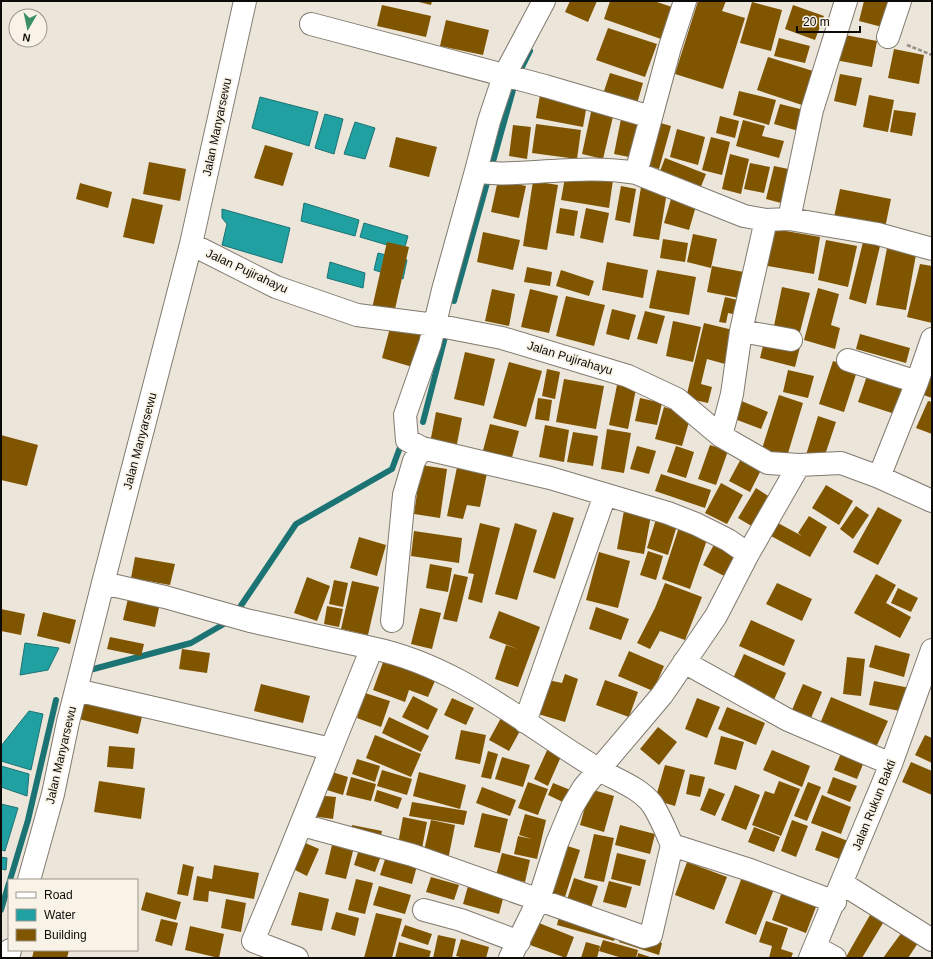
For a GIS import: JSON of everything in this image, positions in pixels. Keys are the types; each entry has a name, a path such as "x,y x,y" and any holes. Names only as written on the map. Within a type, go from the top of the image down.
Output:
{"street":[{"name":"Jalan Manyarsewu","path":"29,879 53,794 76,690 191,244 245,1"},
{"path":"544,1 504,76 489,121 484,172 443,290 435,325 405,415 407,440 422,448 550,478 604,495 641,504 696,524 728,540 748,554"},
{"path":"636,173 670,47 686,1"},
{"path":"789,219 812,110 846,1"},
{"path":"888,37 900,1"},
{"path":"311,24 651,117"},
{"path":"484,172 584,169 618,170 636,173 744,216 766,220 789,219 878,234 932,249"},
{"path":"721,436 732,394 741,331 766,220"},
{"name":"Jalan Pujirahayu","path":"191,244 276,287 357,315 435,325 502,338 628,376 677,399 721,436 768,463 799,465 840,463 879,477 932,501"},
{"path":"741,331 791,340"},
{"path":"879,477 917,382 932,339"},
{"path":"848,360 917,382"},
{"path":"392,621 404,495 414,461 422,448"},
{"path":"424,910 461,920 514,950 539,899 557,843 572,807 584,787 662,695 716,616 748,554 799,465"},
{"path":"525,722 604,495"},
{"path":"103,583 165,597 250,621 372,648 418,660 466,683 598,770 636,790 651,803 672,845 651,935 648,937 412,855 302,825"},
{"path":"297,958 250,950 302,825 372,648"},
{"name":"Jalan Rukun Bakti","path":"813,953 891,764 926,685 932,650"},
{"path":"684,662 788,720 891,764"},
{"path":"76,690 331,749"},
{"path":"672,845 750,870 839,893 932,940"},
{"path":"813,953 835,958"}],"path":[{"path":"888,37 932,55"}],"water":[{"path":"260,97 318,112 309,146 252,128"},
{"path":"325,114 343,119 334,154 315,148"},
{"path":"355,122 375,128 365,159 344,154"},
{"path":"304,203 359,220 355,236 301,221"},
{"path":"222,209 290,228 282,263 222,245 227,224 222,218"},
{"path":"364,223 408,236 404,250 360,237"},
{"path":"378,253 407,260 403,279 374,270"},
{"path":"330,262 365,273 363,288 327,278"},
{"path":"25,643 59,648 48,670 20,675"},
{"path":"29,711 43,714 31,770 1,761 1,746"},
{"path":"1,766 29,774 27,796 1,787"},
{"path":"1,804 18,808 5,851 1,850"},
{"path":"1,857 7,858 6,870 1,869"}],"building":[{"path":"415,1 432,1 431,5"},
{"path":"570,1 597,1 588,22 565,12"},
{"path":"610,1 654,1 672,7 661,39 604,19"},
{"path":"698,1 726,1 722,11 745,18 723,89 675,74"},
{"path":"864,1 892,2 886,28 859,21"},
{"path":"752,2 782,10 771,51 740,43"},
{"path":"382,5 431,16 426,37 377,26"},
{"path":"793,5 824,16 815,40 785,29"},
{"path":"446,20 489,30 483,55 440,46"},
{"path":"608,28 657,44 645,77 596,60"},
{"path":"840,34 877,41 872,67 835,60"},
{"path":"779,38 810,46 805,63 774,56"},
{"path":"894,49 924,55 919,84 888,78"},
{"path":"768,57 813,71 802,105 757,90"},
{"path":"610,73 643,83 636,107 602,97"},
{"path":"840,74 862,78 856,106 834,101"},
{"path":"739,91 776,100 769,125 733,115"},
{"path":"540,95 587,104 583,127 536,118"},
{"path":"869,95 894,100 888,132 863,127"},
{"path":"593,103 615,108 603,159 582,154"},
{"path":"780,104 808,111 802,132 774,124"},
{"path":"894,110 916,113 912,136 890,132"},
{"path":"622,114 641,117 634,158 614,154"},
{"path":"720,116 739,121 735,138 716,133"},
{"path":"743,120 765,126 762,136 784,141 779,158 736,146"},
{"path":"657,122 671,126 659,169 645,165"},
{"path":"536,124 581,130 577,159 532,153"},
{"path":"513,125 531,127 527,159 509,156"},
{"path":"677,129 705,137 698,165 670,157"},
{"path":"396,137 437,147 429,177 389,167"},
{"path":"711,137 730,142 722,175 702,170"},
{"path":"265,145 293,153 283,186 254,178"},
{"path":"730,154 749,159 741,194 722,189"},
{"path":"665,158 706,174 700,189 659,174"},
{"path":"149,162 186,169 180,201 143,194"},
{"path":"750,163 770,167 764,193 744,189"},
{"path":"774,166 793,170 785,204 766,199"},
{"path":"566,172 613,180 609,208 561,200"},
{"path":"498,180 526,186 519,218 491,212"},
{"path":"533,181 558,185 547,250 523,246"},
{"path":"80,183 112,192 108,208 76,199"},
{"path":"621,186 636,189 630,223 615,220"},
{"path":"641,187 667,192 659,240 633,236"},
{"path":"840,189 891,199 885,228 834,217"},
{"path":"132,198 163,205 154,244 123,237"},
{"path":"671,199 696,206 689,230 664,223"},
{"path":"560,208 578,211 574,236 556,233"},
{"path":"586,208 609,213 603,243 580,238"},
{"path":"769,228 820,237 814,274 762,265"},
{"path":"483,232 520,240 513,270 477,262"},
{"path":"693,234 717,239 711,268 687,262"},
{"path":"864,238 881,242 866,304 849,299"},
{"path":"663,239 688,243 685,262 660,258"},
{"path":"826,240 857,246 848,287 818,280"},
{"path":"387,242 409,247 393,318 371,313"},
{"path":"888,243 917,249 906,310 876,305"},
{"path":"607,262 648,270 643,298 602,290"},
{"path":"920,264 932,266 932,323 907,317"},
{"path":"712,266 749,273 744,299 707,292"},
{"path":"527,267 552,272 550,286 524,282"},
{"path":"561,270 594,281 589,296 556,286"},
{"path":"657,270 696,277 689,315 649,308"},
{"path":"782,287 810,293 800,332 774,326"},
{"path":"818,288 839,294 831,325 840,328 835,349 804,340"},
{"path":"492,289 515,294 509,326 485,321"},
{"path":"530,289 558,296 549,333 521,327"},
{"path":"566,296 605,305 594,346 556,336"},
{"path":"725,297 746,302 742,316 728,313 726,323 719,322"},
{"path":"612,309 636,315 629,340 606,334"},
{"path":"645,311 665,316 657,344 637,339"},
{"path":"673,321 701,327 693,362 666,356"},
{"path":"704,323 733,330 725,364 707,359 701,384 712,387 708,403 686,398"},
{"path":"391,324 426,334 416,368 382,358"},
{"path":"860,334 910,348 906,363 856,349"},
{"path":"765,338 800,347 795,367 760,358"},
{"path":"465,352 495,359 484,406 454,399"},
{"path":"833,361 858,368 844,412 819,404"},
{"path":"509,362 542,371 526,427 493,418"},
{"path":"547,369 560,372 555,399 542,396"},
{"path":"788,370 814,376 808,398 783,392"},
{"path":"868,373 907,386 898,415 858,402"},
{"path":"930,373 932,374 932,398 921,394"},
{"path":"564,379 604,386 596,429 556,422"},
{"path":"618,380 637,384 628,429 609,425"},
{"path":"779,395 803,403 786,460 761,452"},
{"path":"538,398 552,400 549,421 535,419"},
{"path":"640,398 662,403 657,425 635,421"},
{"path":"739,400 768,412 761,429 732,418"},
{"path":"928,401 932,402 932,434 916,428"},
{"path":"664,407 691,415 682,446 655,439"},
{"path":"436,412 462,418 456,449 430,443"},
{"path":"818,416 836,422 823,461 806,455"},
{"path":"490,424 519,431 510,465 481,458"},
{"path":"545,425 569,430 564,462 539,457"},
{"path":"607,429 631,433 624,473 601,469"},
{"path":"573,432 598,436 593,466 567,462"},
{"path":"1,435 38,445 27,486 1,480"},
{"path":"710,445 728,451 716,485 698,479"},
{"path":"637,446 656,451 649,474 630,469"},
{"path":"676,446 694,452 686,478 667,472"},
{"path":"743,455 763,466 750,492 729,481"},
{"path":"421,465 447,469 440,518 414,514"},
{"path":"457,467 487,473 480,507 467,505 463,519 447,516"},
{"path":"661,474 711,490 705,508 655,491"},
{"path":"721,483 743,495 727,524 705,513"},
{"path":"826,485 853,501 839,525 812,508"},
{"path":"756,488 773,499 755,528 738,518"},
{"path":"625,505 652,510 644,554 617,549"},
{"path":"856,506 869,515 853,539 840,529"},
{"path":"878,507 902,520 878,565 853,552"},
{"path":"553,512 574,518 555,579 533,572"},
{"path":"658,513 679,519 668,555 647,548"},
{"path":"809,516 827,527 810,557 771,536 778,523 802,536 798,533"},
{"path":"480,523 500,528 482,603 468,599 474,574 468,573"},
{"path":"515,523 537,530 517,600 495,594"},
{"path":"680,524 709,534 690,589 662,579"},
{"path":"414,531 462,538 459,563 411,556"},
{"path":"359,537 386,545 377,576 350,568"},
{"path":"717,539 742,552 728,578 703,565"},
{"path":"648,551 663,556 656,580 640,575"},
{"path":"599,552 630,561 618,608 586,600"},
{"path":"135,557 175,564 170,585 131,578"},
{"path":"430,564 452,568 448,592 426,588"},
{"path":"454,574 468,577 457,622 443,619"},
{"path":"876,574 896,585 886,603 911,617 900,638 854,613"},
{"path":"307,577 330,586 317,621 294,613"},
{"path":"334,580 348,583 343,607 329,604"},
{"path":"352,581 379,587 368,635 341,629"},
{"path":"665,583 702,597 685,640 660,631 650,649 637,643 655,608"},
{"path":"777,583 812,599 802,621 766,604"},
{"path":"898,588 918,598 911,612 891,603"},
{"path":"130,590 161,598 155,627 123,620"},
{"path":"327,606 343,609 339,627 324,624"},
{"path":"596,607 629,619 621,640 589,629"},
{"path":"420,608 441,613 432,649 411,644"},
{"path":"1,609 25,614 21,635 1,631"},
{"path":"499,611 540,627 518,687 495,679 506,645 518,649 489,638"},
{"path":"43,612 76,620 70,644 37,636"},
{"path":"751,620 795,640 784,666 739,646"},
{"path":"110,637 144,644 141,656 107,649"},
{"path":"875,645 910,654 904,677 869,667"},
{"path":"182,649 210,653 207,673 179,669"},
{"path":"629,651 664,666 653,691 618,676"},
{"path":"386,654 438,674 428,697 409,690 405,702 373,690"},
{"path":"744,654 786,673 773,702 731,683"},
{"path":"847,657 865,659 861,696 843,694"},
{"path":"565,674 578,679 565,722 538,714 548,680 562,683"},
{"path":"605,680 638,692 629,717 596,705"},
{"path":"874,681 910,688 905,712 869,705"},
{"path":"261,684 310,696 303,723 254,711"},
{"path":"803,684 822,692 808,725 789,717"},
{"path":"86,693 144,708 138,734 79,719"},
{"path":"365,693 390,701 381,727 357,718"},
{"path":"413,696 438,709 428,730 402,717"},
{"path":"831,697 888,721 873,754 817,731"},
{"path":"452,698 474,708 466,725 444,715"},
{"path":"697,698 720,707 707,738 685,729"},
{"path":"727,707 765,723 756,745 718,729"},
{"path":"389,717 429,736 421,752 382,733"},
{"path":"501,718 521,729 509,751 489,740"},
{"path":"658,727 677,742 659,765 640,749"},
{"path":"461,730 486,735 480,764 455,759"},
{"path":"375,735 421,754 411,777 366,758"},
{"path":"925,735 932,738 932,763 915,755"},
{"path":"721,736 744,742 736,770 714,764"},
{"path":"109,746 135,748 133,769 107,767"},
{"path":"549,746 563,752 548,786 534,779"},
{"path":"843,748 866,757 857,779 834,770"},
{"path":"772,750 810,766 802,787 763,770"},
{"path":"488,751 498,754 491,779 481,777"},
{"path":"502,757 530,765 523,787 495,779"},
{"path":"357,759 380,766 375,782 352,774"},
{"path":"911,762 932,771 932,795 902,782"},
{"path":"665,765 685,770 675,806 655,800"},
{"path":"382,770 412,779 407,795 377,786"},
{"path":"332,772 348,777 343,795 327,790"},
{"path":"419,772 466,785 460,809 413,796"},
{"path":"690,774 705,777 700,797 686,794"},
{"path":"351,777 376,784 371,801 346,795"},
{"path":"833,777 857,786 850,802 827,793"},
{"path":"99,781 145,788 141,819 94,812"},
{"path":"779,781 800,789 781,836 752,825 765,791 774,794"},
{"path":"528,782 548,789 538,815 518,808"},
{"path":"808,782 821,787 807,821 794,816"},
{"path":"553,783 573,791 567,804 548,795"},
{"path":"735,785 760,795 746,830 721,820"},
{"path":"482,787 516,800 510,816 476,803"},
{"path":"709,788 725,794 715,816 700,810"},
{"path":"590,789 614,796 604,832 580,825"},
{"path":"377,790 402,798 398,809 374,801"},
{"path":"315,795 336,797 333,819 312,816"},
{"path":"822,795 851,807 841,834 811,823"},
{"path":"412,802 467,811 464,825 409,816"},
{"path":"482,813 508,819 500,853 474,847"},
{"path":"525,814 546,820 537,859 514,854 518,836 532,839 519,835"},
{"path":"403,817 427,822 421,854 397,849"},
{"path":"431,820 455,825 448,860 423,855"},
{"path":"792,820 808,826 796,857 781,851"},
{"path":"352,825 382,831 379,843 350,836"},
{"path":"620,825 655,834 650,854 615,845"},
{"path":"754,827 780,837 774,852 748,842"},
{"path":"822,831 848,841 842,860 815,850"},
{"path":"594,834 614,838 604,882 584,878"},
{"path":"301,841 319,849 307,876 289,867"},
{"path":"561,844 580,850 564,900 545,894"},
{"path":"332,845 353,851 346,879 325,874"},
{"path":"360,846 382,853 375,872 354,865"},
{"path":"387,853 418,862 412,884 380,875"},
{"path":"502,853 530,860 525,882 496,875"},
{"path":"617,853 646,860 640,886 611,879"},
{"path":"687,862 727,877 714,910 675,895"},
{"path":"183,864 194,867 188,896 177,894"},
{"path":"214,865 259,873 254,899 209,891 208,902 193,900 197,876 212,879"},
{"path":"431,877 459,885 454,900 426,892"},
{"path":"742,877 774,889 756,935 725,923"},
{"path":"574,878 598,886 590,911 566,903"},
{"path":"356,879 373,883 365,914 348,910"},
{"path":"609,881 632,887 626,908 603,902"},
{"path":"379,886 411,895 405,914 373,905"},
{"path":"468,886 504,895 499,914 463,904"},
{"path":"784,886 819,899 806,933 772,920"},
{"path":"146,892 181,902 176,920 141,910"},
{"path":"299,892 329,899 322,931 291,925"},
{"path":"226,899 246,903 241,932 221,928"},
{"path":"336,912 359,918 355,936 331,929"},
{"path":"560,912 617,929 614,941 557,925"},
{"path":"376,913 402,919 392,958 364,958"},
{"path":"870,915 883,923 862,958 846,957"},
{"path":"161,919 178,923 172,946 155,941"},
{"path":"766,921 788,928 781,949 793,953 791,958 769,958 772,946 759,942"},
{"path":"539,923 574,937 566,958 530,945"},
{"path":"405,925 432,934 428,945 401,936"},
{"path":"190,926 224,934 219,958 185,950"},
{"path":"622,931 662,943 659,955 619,942"},
{"path":"902,932 918,943 908,958 883,958"},
{"path":"438,935 456,939 452,958 433,958"},
{"path":"461,939 489,947 486,958 464,958 456,956"},
{"path":"603,940 638,950 636,958 622,958 599,951"},
{"path":"399,942 431,951 429,958 395,958"},
{"path":"586,942 600,946 597,958 581,958"},
{"path":"34,951 69,951 67,958 32,958"},
{"path":"638,953 653,958 637,958"}],"waterway":[{"path":"522,67 530,51"},
{"path":"454,301 513,90"},
{"path":"423,422 445,337"},
{"path":"236,613 296,524 392,469 402,442"},
{"path":"86,671 191,643 229,621"},
{"path":"10,879 28,820 56,700"},
{"path":"1,910 8,886"}]}
